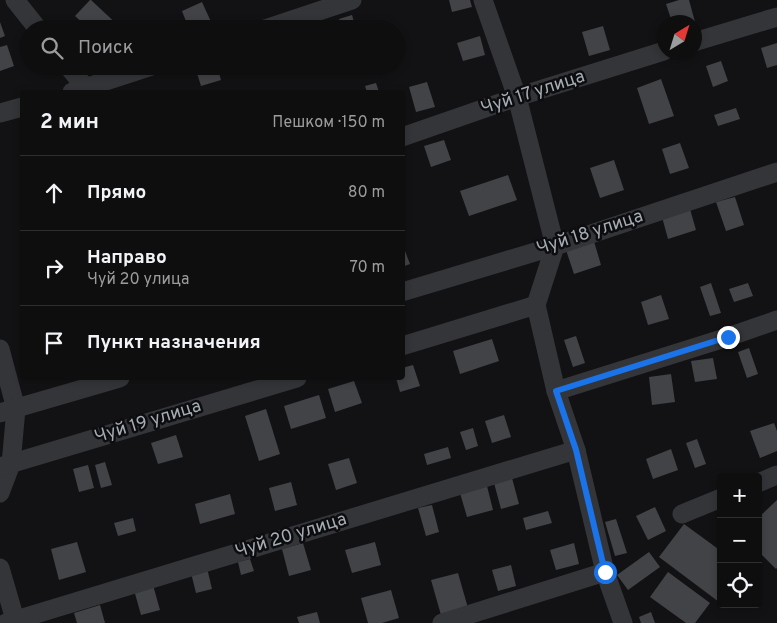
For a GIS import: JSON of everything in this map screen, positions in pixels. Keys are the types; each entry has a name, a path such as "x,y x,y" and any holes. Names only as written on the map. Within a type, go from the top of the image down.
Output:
{"street":[{"path":"15,0 31,20"},
{"path":"292,20 352,0"},
{"path":"483,0 517,97 555,246 536,305 556,391 576,450 605,572 623,623"},
{"path":"702,40 777,17"},
{"name":"Чуй 17 улица","path":"405,136 517,97 657,54"},
{"path":"73,75 81,90"},
{"path":"85,90 127,75"},
{"path":"0,113 20,108"},
{"name":"Чуй 18 улица","path":"405,291 555,246 777,172"},
{"path":"405,345 536,305"},
{"path":"556,391 777,320"},
{"path":"0,349 8,411 6,466 0,493"},
{"path":"8,411 113,380"},
{"name":"Чуй 19 улица","path":"6,466 290,380"},
{"name":"Чуй 20 улица","path":"12,622 576,450"},
{"path":"762,481 777,475"},
{"path":"682,514 717,500"},
{"path":"0,568 12,622"},
{"path":"442,623 605,572"}],"building":[{"path":"91,0 112,20 79,20 75,16"},
{"path":"449,0 470,0 472,7 452,12"},
{"path":"679,0 689,0 693,15 670,15 666,4"},
{"path":"202,2 210,20 186,20 182,11"},
{"path":"352,15 353,20 339,20"},
{"path":"0,22 5,36 0,38"},
{"path":"603,26 610,50 589,56 582,32"},
{"path":"480,36 485,55 463,61 457,43"},
{"path":"777,43 777,65 767,68 761,48"},
{"path":"7,45 14,66 0,71 0,47"},
{"path":"721,61 728,81 713,87 706,66"},
{"path":"198,75 220,75 221,80 201,86"},
{"path":"661,79 674,116 649,124 637,88"},
{"path":"427,82 435,107 416,112 409,87"},
{"path":"376,83 378,90 366,90 365,86"},
{"path":"736,108 740,119 718,126 714,115"},
{"path":"444,140 451,160 431,167 424,146"},
{"path":"680,143 689,168 670,174 662,149"},
{"path":"614,160 624,190 600,198 590,168"},
{"path":"508,175 517,200 469,216 460,191"},
{"path":"735,197 744,225 726,231 716,202"},
{"path":"690,209 696,230 668,239 662,217"},
{"path":"593,238 601,265 574,274 565,247"},
{"path":"405,251 410,264 405,266"},
{"path":"711,283 721,313 710,316 700,287"},
{"path":"748,283 753,296 734,302 729,289"},
{"path":"661,295 669,319 648,325 641,302"},
{"path":"576,336 585,363 573,367 564,340"},
{"path":"492,339 499,361 460,374 453,351"},
{"path":"749,348 758,374 747,378 738,352"},
{"path":"713,358 717,379 695,382 691,361"},
{"path":"413,365 420,386 400,392 397,380 405,380 405,367"},
{"path":"671,374 675,402 652,405 649,377"},
{"path":"354,381 362,403 335,412 328,389"},
{"path":"319,395 326,418 291,429 284,406"},
{"path":"266,409 280,454 259,461 245,416"},
{"path":"504,415 511,437 492,443 485,421"},
{"path":"774,423 777,431 777,451 760,458 750,431"},
{"path":"473,428 478,446 466,450 460,432"},
{"path":"176,435 183,457 158,464 151,443"},
{"path":"697,439 706,464 695,468 686,443"},
{"path":"448,447 451,458 427,465 424,454"},
{"path":"671,449 678,470 653,479 646,459"},
{"path":"349,458 357,483 336,490 328,464"},
{"path":"105,462 112,485 101,488 95,465"},
{"path":"88,465 94,488 79,492 73,469"},
{"path":"512,478 519,504 501,509 494,483"},
{"path":"291,482 297,505 275,511 269,488"},
{"path":"487,486 493,510 467,517 460,493"},
{"path":"230,494 235,514 200,524 195,504"},
{"path":"777,500 776,569 762,555 762,514"},
{"path":"432,505 439,532 426,536 418,508"},
{"path":"655,507 666,531 648,540 636,516"},
{"path":"548,511 552,523 526,530 523,518"},
{"path":"133,518 136,531 118,536 114,523"},
{"path":"616,519 627,553 615,556 605,522"},
{"path":"684,524 717,548 717,600 659,557"},
{"path":"77,542 86,572 59,580 51,549"},
{"path":"375,542 381,565 352,573 345,550"},
{"path":"303,543 311,570 289,576 282,549"},
{"path":"574,543 579,564 556,570 550,550"},
{"path":"649,552 660,567 628,590 617,575"},
{"path":"250,559 254,571 241,575 238,562"},
{"path":"511,565 516,586 498,591 492,570"},
{"path":"207,568 212,589 196,593 191,573"},
{"path":"668,572 710,603 695,623 686,623 650,597"},
{"path":"458,573 468,608 441,615 431,580"},
{"path":"153,585 160,610 141,615 134,590"},
{"path":"391,590 399,618 382,623 368,623 361,598"},
{"path":"100,605 105,623 77,623 74,613"},
{"path":"317,612 320,623 299,623 297,617"},
{"path":"651,612 655,623 641,623 639,617"}],"route":[{"path":"605,572 576,450 556,391 728,337"}]}
